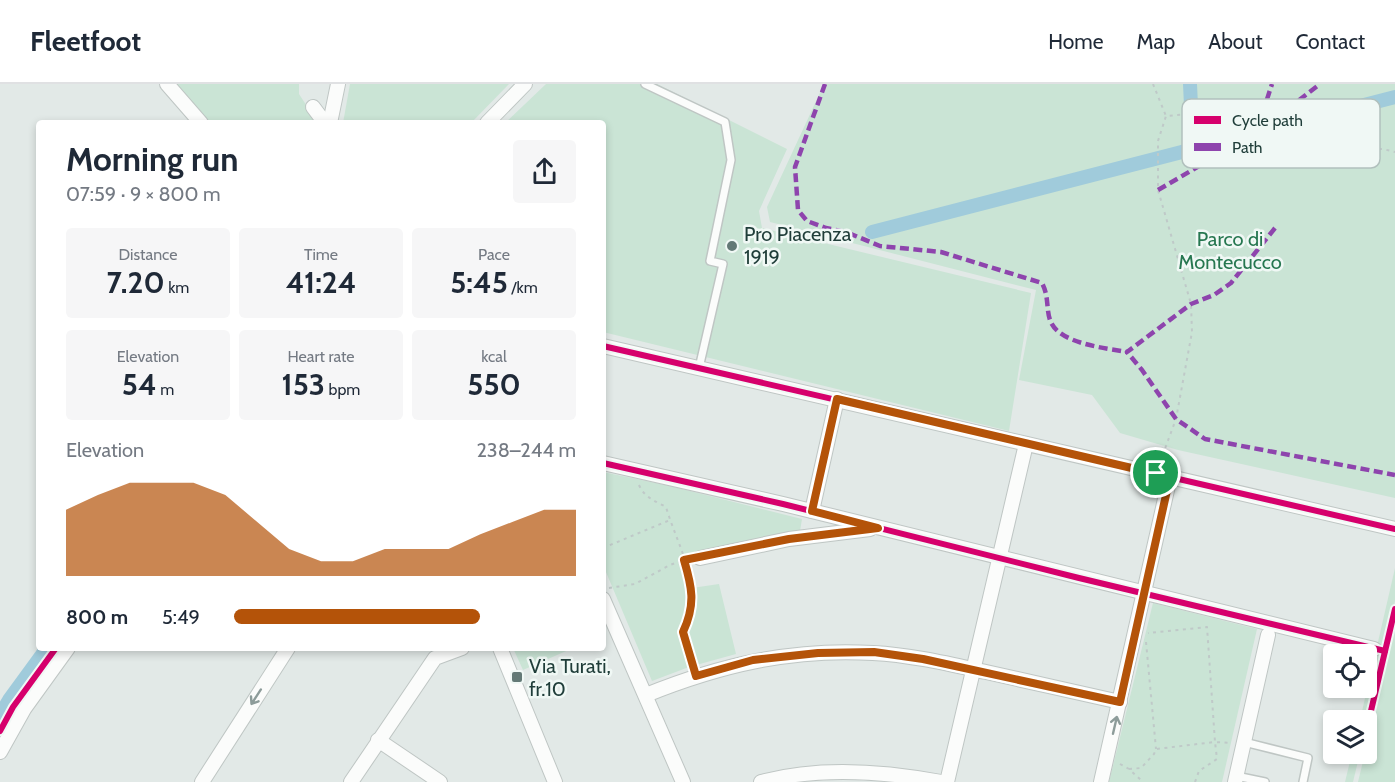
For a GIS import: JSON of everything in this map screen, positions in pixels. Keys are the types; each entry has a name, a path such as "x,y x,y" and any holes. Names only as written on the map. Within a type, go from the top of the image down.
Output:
{"street":[{"path":"167,84 198,120"},
{"path":"331,120 338,84"},
{"path":"490,120 525,84"},
{"path":"312,107 323,120"},
{"path":"606,347 1395,529"},
{"path":"812,511 837,399"},
{"path":"947,782 1026,444"},
{"path":"606,464 812,511 1354,644"},
{"path":"1101,782 1170,477"},
{"path":"700,558 789,539 878,528"},
{"path":"606,606 683,782"},
{"path":"1235,779 1237,742 1268,635"},
{"path":"0,752 24,709 66,651"},
{"path":"202,782 286,651"},
{"path":"351,782 435,658 454,651"},
{"path":"501,651 555,782"},
{"path":"646,695 696,676 753,660 818,653 874,652 973,669 1120,702"},
{"path":"378,740 441,782"},
{"path":"761,782 778,777 815,773 858,772 941,782"}],"lane":[{"path":"645,84 725,122 729,138 731,160 710,261 723,264 699,368"},
{"path":"1237,742 1308,758 1303,782"},
{"path":"1235,779 1265,782"}],"path":[{"path":"1153,84 1166,116 1158,141 1158,190 1191,304 1192,332 1176,419 1156,473"},
{"path":"1166,116 1182,115"},
{"path":"1380,149 1395,152"},
{"path":"635,470 642,492 666,507 684,560 692,588 691,616 683,632 696,676"},
{"path":"606,547 670,520"},
{"path":"606,589 635,584 670,565 700,558"},
{"path":"1129,769 1141,768 1156,749 1146,633 1207,627 1217,759 1199,771 1195,782"},
{"path":"1156,749 1215,742 1237,742"},
{"path":"1107,758 1129,769 1143,782"}],"green space":[{"path":"175,84 299,84 299,94 316,120 206,120"},
{"path":"350,84 509,84 474,120 344,120"},
{"path":"546,84 657,84 787,149 759,211 762,228 1031,293 1009,431 606,333 606,120 508,120"},
{"name":"Parco di Montecucco","path":"824,84 1395,84 1395,498 1178,450 1120,433 1092,395 1019,380 1036,290 770,222 767,207"},
{"path":"606,473 802,519 800,531 684,560 692,588 719,584 736,654 689,667 652,681 606,572"},
{"path":"1395,568 1395,601 1377,679 1377,646"},
{"path":"1153,603 1257,629 1222,782 1109,782"},
{"path":"1395,623 1395,782 1358,782 1362,764 1377,764 1377,710 1375,710"},
{"path":"514,651 566,651 523,670"},
{"path":"1365,698 1373,698 1370,710 1362,710"},
{"path":"1349,764 1357,764 1353,782 1345,782"}],"waterway":[{"path":"1190,84 1191,99"},
{"path":"1380,101 1395,97"},
{"path":"872,232 1182,152"},
{"path":"0,715 45,651"}],"marked path":[{"path":"825,84 795,167 798,210 807,221 846,232 880,246 941,252 1042,283 1050,320 1062,335 1084,344 1127,352"},
{"path":"1267,99 1272,84"},
{"path":"1300,99 1320,84"},
{"path":"1158,190 1196,168"},
{"path":"1275,228 1231,283 1214,295 1191,304 1127,352 1176,419 1205,439 1395,475"}],"cycle path":[{"path":"606,347 1395,529"},
{"path":"606,464 783,504 1385,651"},
{"path":"1371,710 1395,609"},
{"path":"0,731 13,707 54,651"}],"place":[{"name":"Pro Piacenza 1919","path":"732,246"},
{"name":"Via Turati, fr.10","path":"517,677"}],"route":[{"path":"837,399 1156,473 1170,477 1120,702 973,669 874,652 818,653 753,660 696,676 683,632 691,616 692,588 684,560 789,539 878,528 812,511 837,399"}]}
